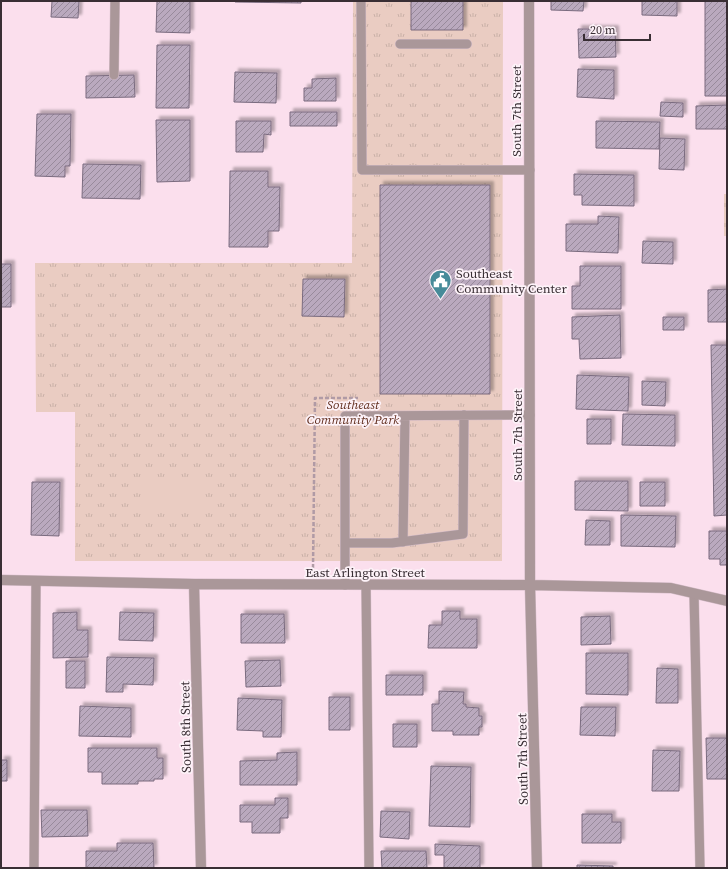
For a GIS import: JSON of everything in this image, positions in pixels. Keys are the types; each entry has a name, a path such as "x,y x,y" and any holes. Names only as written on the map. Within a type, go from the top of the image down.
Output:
{"street":[{"name":"South 7th Street","path":"529,1 530,586 537,868"},
{"name":"East Arlington Street","path":"1,580 194,584 671,588 727,601"},
{"name":"South 8th Street","path":"194,584 202,868"}],"lane":[{"path":"114,75 115,1"},
{"path":"361,1 362,170 530,170"},
{"path":"400,44 467,44"},
{"path":"345,543 392,543 463,534 464,415"},
{"path":"345,585 345,416 530,415"},
{"path":"402,542 405,416"},
{"path":"34,868 36,581"},
{"path":"366,585 369,868"},
{"path":"694,594 700,868"}],"path":[{"path":"312,585 315,398 363,398"}],"green space":[{"name":"Southeast Community Park","path":"353,1 503,1 502,561 75,561 75,412 36,412 35,263 352,263"},
{"path":"724,194 727,194 727,236 724,236"},
{"path":"142,481 205,481 205,510 142,510"}],"building":[{"path":"52,1 79,1 78,18 51,17"},
{"path":"157,1 190,1 190,33 156,32"},
{"path":"301,1 301,3 235,2"},
{"path":"411,1 463,1 463,30 411,30"},
{"path":"551,1 584,1 583,11 551,10"},
{"path":"642,1 677,1 677,16 642,15"},
{"path":"705,1 727,1 727,96 705,96"},
{"path":"578,29 615,29 616,57 579,58"},
{"path":"157,45 190,45 189,108 156,108"},
{"path":"578,69 614,70 614,99 577,97"},
{"path":"235,72 277,73 276,103 234,102"},
{"path":"134,75 135,97 86,98 86,76"},
{"path":"336,78 336,101 304,101 304,88 312,88 312,79"},
{"path":"661,102 683,103 683,117 660,116"},
{"path":"727,105 727,129 696,129 696,106"},
{"path":"290,112 337,112 337,126 290,126"},
{"path":"37,114 71,114 70,166 65,166 65,177 35,176"},
{"path":"156,120 190,120 190,181 157,182"},
{"path":"236,121 271,121 271,135 264,134 263,152 236,152"},
{"path":"596,121 660,122 659,149 596,148"},
{"path":"660,138 685,139 684,170 659,169"},
{"path":"83,164 141,165 140,199 82,198"},
{"path":"230,171 268,171 268,187 280,187 279,231 268,231 268,247 229,247"},
{"path":"574,174 634,175 634,206 582,205 582,195 574,195"},
{"path":"380,185 490,185 490,394 380,394"},
{"path":"598,216 619,217 618,253 566,251 566,224 598,224"},
{"path":"643,241 673,242 673,264 642,263"},
{"path":"1,264 11,264 11,307 1,307"},
{"path":"580,266 621,266 621,309 572,309 572,286 580,286"},
{"path":"303,279 345,279 344,317 302,316"},
{"path":"727,289 727,322 708,322 708,290"},
{"path":"620,315 621,358 580,359 579,339 572,339 572,317"},
{"path":"663,317 684,317 684,330 663,330"},
{"path":"711,345 727,345 727,515 714,516"},
{"path":"577,375 629,377 628,411 576,409"},
{"path":"642,381 666,382 665,406 642,405"},
{"path":"623,414 675,415 675,446 622,445"},
{"path":"587,419 611,419 611,444 587,444"},
{"path":"575,481 628,481 628,511 575,510"},
{"path":"32,482 60,482 59,536 31,535"},
{"path":"640,482 665,482 665,506 640,506"},
{"path":"621,515 676,516 675,547 621,546"},
{"path":"586,520 610,521 610,545 585,545"},
{"path":"709,531 727,531 727,565 720,565 720,559 709,559"},
{"path":"442,611 460,611 460,619 477,619 477,648 428,648 429,625 442,625"},
{"path":"77,612 77,630 88,630 88,657 53,658 53,613"},
{"path":"120,612 154,613 153,641 119,640"},
{"path":"241,614 284,614 285,643 241,643"},
{"path":"610,616 611,644 581,645 581,617"},
{"path":"586,653 628,653 628,695 586,694"},
{"path":"107,657 154,658 153,685 123,684 123,692 106,692"},
{"path":"280,660 281,686 246,687 245,661"},
{"path":"66,661 85,661 85,688 66,688"},
{"path":"657,668 678,669 678,703 656,703"},
{"path":"386,675 423,675 423,695 386,695"},
{"path":"439,691 464,692 463,704 466,704 466,707 479,708 479,716 482,716 482,727 479,727 479,735 453,735 453,731 432,731 432,704 439,704"},
{"path":"329,697 350,697 350,730 329,730"},
{"path":"238,698 282,700 281,737 263,737 263,731 237,730"},
{"path":"80,706 131,708 131,737 79,736"},
{"path":"581,707 616,707 615,736 580,735"},
{"path":"393,724 417,724 417,747 393,747"},
{"path":"706,738 727,738 727,779 707,779"},
{"path":"88,748 157,748 157,758 163,758 163,779 154,779 154,781 138,781 138,784 102,784 102,772 88,772"},
{"path":"653,750 680,751 679,791 652,791"},
{"path":"297,752 297,785 240,785 240,761 277,760 277,753"},
{"path":"1,760 7,760 7,781 1,781"},
{"path":"431,766 471,767 470,827 429,826"},
{"path":"275,798 288,798 288,818 280,818 280,833 252,833 252,822 240,822 240,805 275,805"},
{"path":"41,810 87,810 88,836 42,837"},
{"path":"381,811 410,812 409,839 380,837"},
{"path":"582,814 612,814 612,822 621,822 621,843 582,843"},
{"path":"117,843 153,843 154,868 86,868 86,851 117,851"},
{"path":"435,844 480,846 480,868 444,868 444,855 435,855"},
{"path":"381,851 426,851 427,868 382,868"},
{"path":"577,865 613,866 613,868 577,868"}],"place":[{"name":"Southeast Community Center","path":"441,300"}]}
